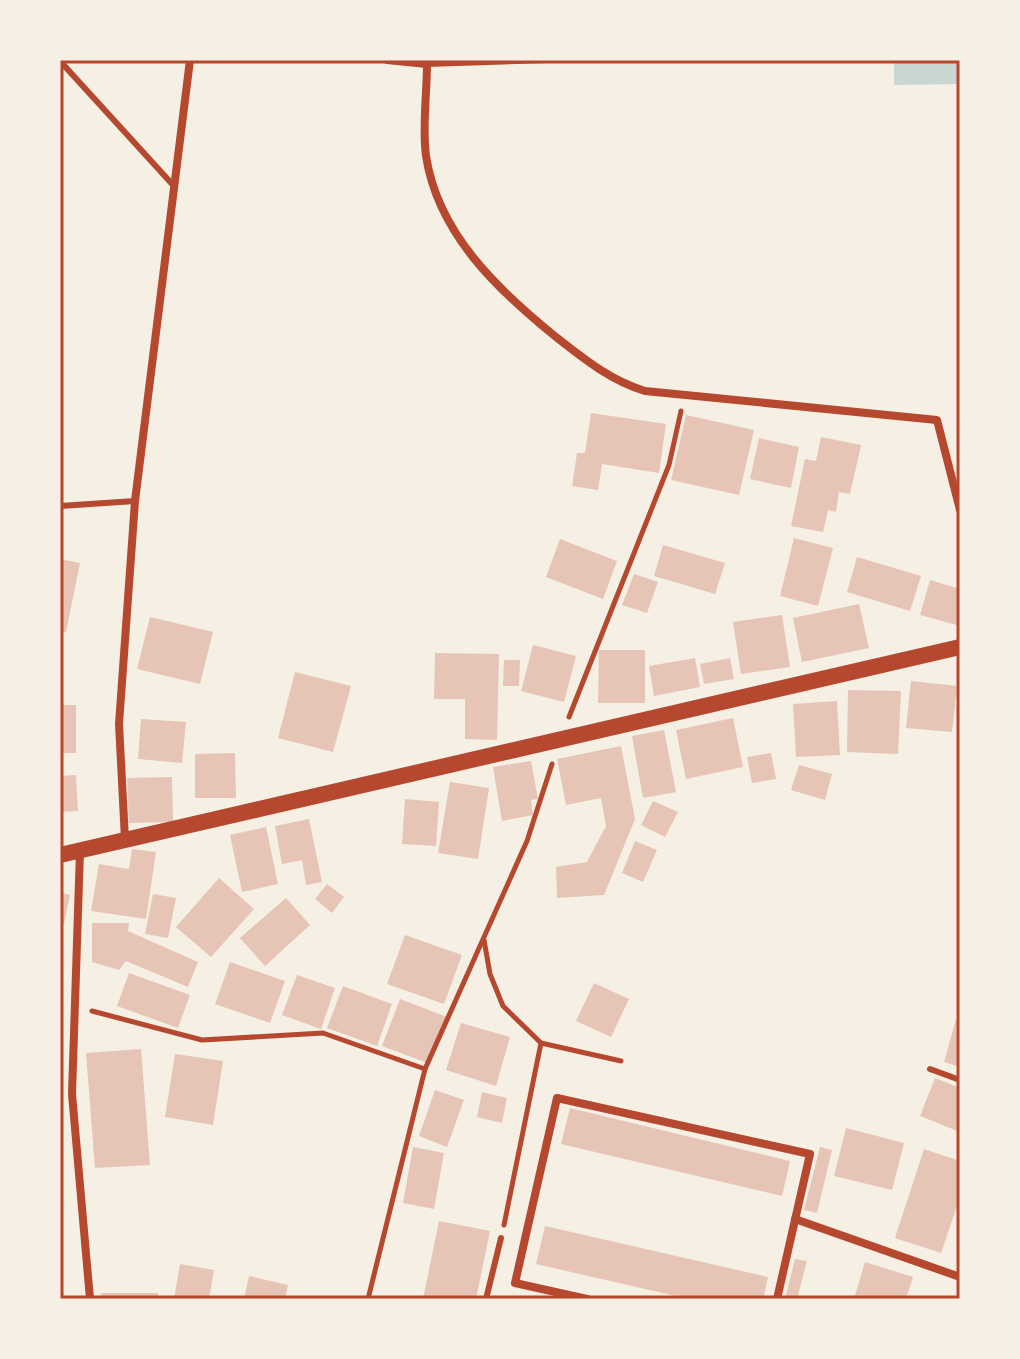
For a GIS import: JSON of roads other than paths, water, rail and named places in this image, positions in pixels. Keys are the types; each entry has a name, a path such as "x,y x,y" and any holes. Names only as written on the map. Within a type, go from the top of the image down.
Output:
{"main road":[{"path":"60,855 960,647"}],"street":[{"path":"125,839 119,724 135,501 190,60"},
{"path":"387,60 427,64 426,155 441,204 447,218 487,276 524,311 602,372 645,391 937,420 960,510"},
{"path":"80,851 72,1094 90,1299"},
{"path":"587,1299 515,1283 557,1098 810,1154 777,1299"},
{"path":"795,1219 960,1277"}],"lane":[{"path":"427,64 548,60"},
{"path":"60,61 173,185"},
{"path":"60,506 135,501"},
{"path":"930,1069 960,1080"},
{"path":"486,1299 501,1238"}]}
